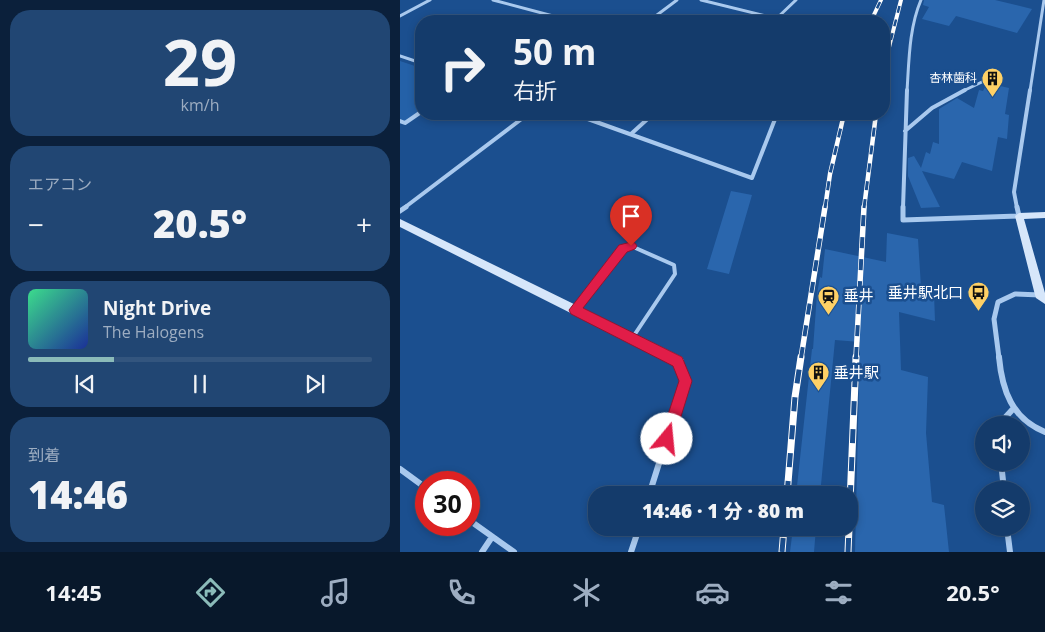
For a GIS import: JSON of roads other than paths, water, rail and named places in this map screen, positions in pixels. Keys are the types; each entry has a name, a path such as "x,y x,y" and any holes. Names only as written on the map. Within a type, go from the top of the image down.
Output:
{"street":[{"path":"400,16 430,0"},
{"path":"492,0 549,15"},
{"path":"657,15 677,0"},
{"path":"701,0 760,15"},
{"path":"780,15 796,0"},
{"path":"921,0 914,16 905,132 903,220 1045,215"},
{"path":"1044,0 1014,192 1019,216 1043,297 1015,294 998,302 994,319 1001,378 1013,410 1035,428 1045,432"},
{"path":"400,56 415,61"},
{"path":"905,132 915,119 932,106 984,81"},
{"path":"400,121 405,123 415,116"},
{"path":"400,211 520,120"},
{"path":"591,120 752,178 775,120"},
{"path":"631,134 646,120"},
{"path":"400,223 678,361 685,381 652,486"},
{"path":"1007,416 1013,410"},
{"path":"400,469 415,480"},
{"path":"480,528 514,552"},
{"path":"631,552 636,536"},
{"path":"1008,536 1010,552"},
{"path":"482,552 492,537"}],"lane":[{"path":"575,310 623,248 631,246 674,265 675,274 632,338"}],"railway":[{"path":"874,15 881,0"},
{"path":"890,43 901,0"},
{"path":"825,208 830,174 843,120"},
{"path":"864,208 875,120"},
{"path":"801,358 825,207"},
{"path":"856,358 864,207"},
{"path":"788,486 795,397 801,357"},
{"path":"851,486 856,357"},
{"path":"782,552 783,536"},
{"path":"848,552 849,536"}],"place":[{"name":"杏林歯科","path":"993,97"},
{"name":"垂井駅北口","path":"979,312"},
{"name":"垂井","path":"828,315"},
{"name":"垂井駅","path":"818,392"}]}
